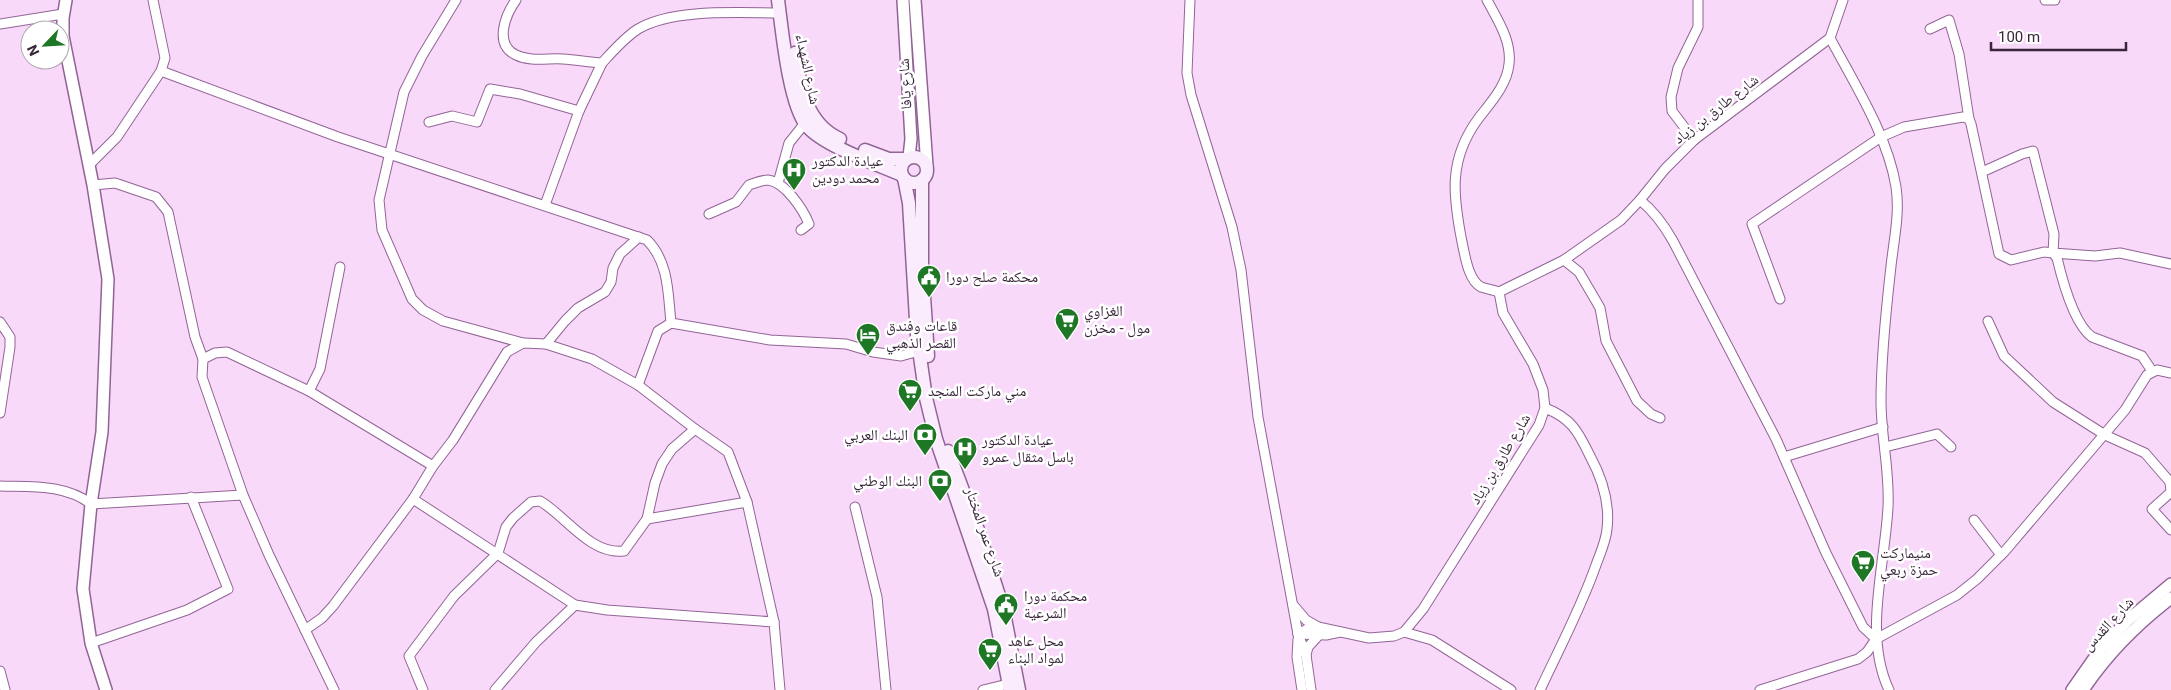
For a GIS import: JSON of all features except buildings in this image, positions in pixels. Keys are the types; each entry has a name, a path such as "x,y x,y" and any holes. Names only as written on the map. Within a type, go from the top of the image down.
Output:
{"main road":[{"name":"شارع الشهداء","path":"778,0 796,102 805,123 817,135 836,146 903,176"},
{"name":"شارع الشهداء","path":"786,0 803,94 808,108 816,121 832,135 877,155 889,159 908,158"},
{"path":"908,158 922,159 927,166 926,175 922,180 911,182 903,176 902,166 908,158"},
{"name":"شارع عمر المختار","path":"903,176 909,203 919,351 926,398 936,439 991,602 1014,686"},
{"name":"شارع عمر المختار","path":"922,180 922,267 926,346 932,386 946,443 978,530 1003,608 1014,686"}],"street":[{"path":"66,0 63,14 63,36 93,185 108,280 102,432 91,504 83,589 91,644 106,690"},
{"path":"89,166 117,137 161,71 165,58 153,0"},
{"path":"456,0 422,56 404,92 379,200 382,230 412,299 423,310 443,321 523,342 546,344 592,359 638,385 728,452 746,502 774,622 780,690"},
{"path":"516,0 505,21 503,33 506,43 516,55 540,59 602,63"},
{"name":"شارع يافا","path":"903,0 911,139 908,158"},
{"name":"شارع يافا","path":"915,0 927,166"},
{"path":"1190,0 1187,73 1191,95 1232,227 1241,270 1258,417 1298,634 1306,655 1311,690"},
{"path":"1486,0 1502,30 1509,52 1507,76 1464,144 1457,163 1454,198 1466,261 1472,276 1480,286 1500,292"},
{"path":"1694,140 1672,111 1671,97 1678,68 1698,27 1698,0"},
{"path":"2045,0 2055,0"},
{"path":"1840,2 1830,38 1881,137 1893,174 1898,205 1883,356 1881,402 1889,485 1876,640 1880,665 1889,690"},
{"path":"545,205 579,111 602,63 624,39 639,28 658,20 708,14 780,13"},
{"path":"0,24 63,14"},
{"path":"1930,29 1949,20 1960,54 1969,119 1999,254 2005,259 2014,260 2046,252 2095,256 2120,253 2171,264"},
{"name":"شارع طارق بن زياد","path":"1404,632 1423,609 1539,425 1545,408 1543,390 1533,364 1503,313 1500,292 1564,260 1621,220 1640,200 1665,168 1694,140 1830,38"},
{"path":"161,71 338,137 639,237 652,245 662,260 672,323"},
{"path":"430,122 452,116 477,122 490,89 520,94 579,111"},
{"path":"1780,299 1752,224 1881,137 1904,126 1960,116 1969,119"},
{"path":"778,183 789,144 805,123"},
{"path":"1982,172 2033,151 2054,234 2053,253 2057,259 2074,309 2086,333 2142,356 2152,371"},
{"path":"709,214 736,202 749,185 766,180 778,183 803,209 809,224 801,230"},
{"path":"93,185 116,183 156,197 168,212 194,337 203,359 202,377 242,495 334,690"},
{"path":"1640,200 1662,222 1673,241 1784,457 1826,553 1863,627 1876,640"},
{"path":"546,344 578,308 605,292 611,282 613,268 620,254 639,237"},
{"path":"1564,260 1579,272 1600,308 1606,341 1638,401 1651,414 1660,418"},
{"path":"309,391 320,369 340,267"},
{"path":"1988,321 2004,356 2053,402 2105,435 2145,453 2170,482 2171,492 2152,509 2171,530"},
{"path":"0,322 10,337 0,413"},
{"path":"638,385 658,331 664,325 672,323 770,340 846,344 873,352 900,356 919,351"},
{"path":"305,630 322,618 333,606 413,499 433,466 453,440 507,352 523,342"},
{"path":"203,359 215,353 227,352 309,391 433,466"},
{"path":"1760,690 1858,659 1867,652 1876,640 1957,595 2001,555 2105,435 2125,410 2147,375 2152,371 2162,370 2171,373"},
{"path":"1540,690 1588,588 1607,530 1607,510 1597,468 1573,426 1562,415 1545,408"},
{"path":"1784,457 1883,427"},
{"path":"423,690 409,656 454,596 498,553 506,527 520,510 535,501 542,503 594,543 619,552 624,551 647,519 655,482 662,464 672,449 695,429"},
{"path":"1885,447 1918,437 1937,434 1952,447"},
{"path":"0,486 69,491 80,495 91,504 242,495"},
{"path":"91,644 187,610 228,589 191,497"},
{"path":"413,499 575,605 607,610 774,622"},
{"path":"647,519 746,502"},
{"path":"855,507 877,597 886,690"},
{"path":"1974,520 2001,555"},
{"name":"شارع القدس","path":"2072,690 2100,650 2128,620 2171,584"},
{"name":"شارع القدس","path":"2083,690 2101,663 2130,633 2171,598"},
{"path":"1292,603 1306,620 1319,631"},
{"path":"496,690 536,642 575,605"},
{"path":"1298,634 1309,628 1382,639 1404,632 1432,640 1510,690"},
{"path":"1306,655 1308,647 1319,631"},
{"path":"1298,634 1297,657 1302,690"},
{"path":"0,671 5,690"},
{"path":"983,690 1014,686"}],"place":[{"name":"عيادة الدكتور محمد دودين","path":"794,191"},
{"name":"محكمة صلح دورا","path":"929,298"},
{"name":"الغزاوي مول - مخزن","path":"1067,341"},
{"name":"قاعات وفندق القصر الذهبي","path":"868,356"},
{"name":"مني ماركت المنجد","path":"910,412"},
{"name":"البنك العربي","path":"925,456"},
{"name":"عيادة الدكتور باسل مثقال عمرو","path":"965,470"},
{"name":"البنك الوطني","path":"940,502"},
{"name":"منيماركت حمزة ربعي","path":"1863,583"},
{"name":"محكمة دورا الشرعية","path":"1006,626"},
{"name":"محل عاهد لمواد البناء","path":"990,671"}]}
